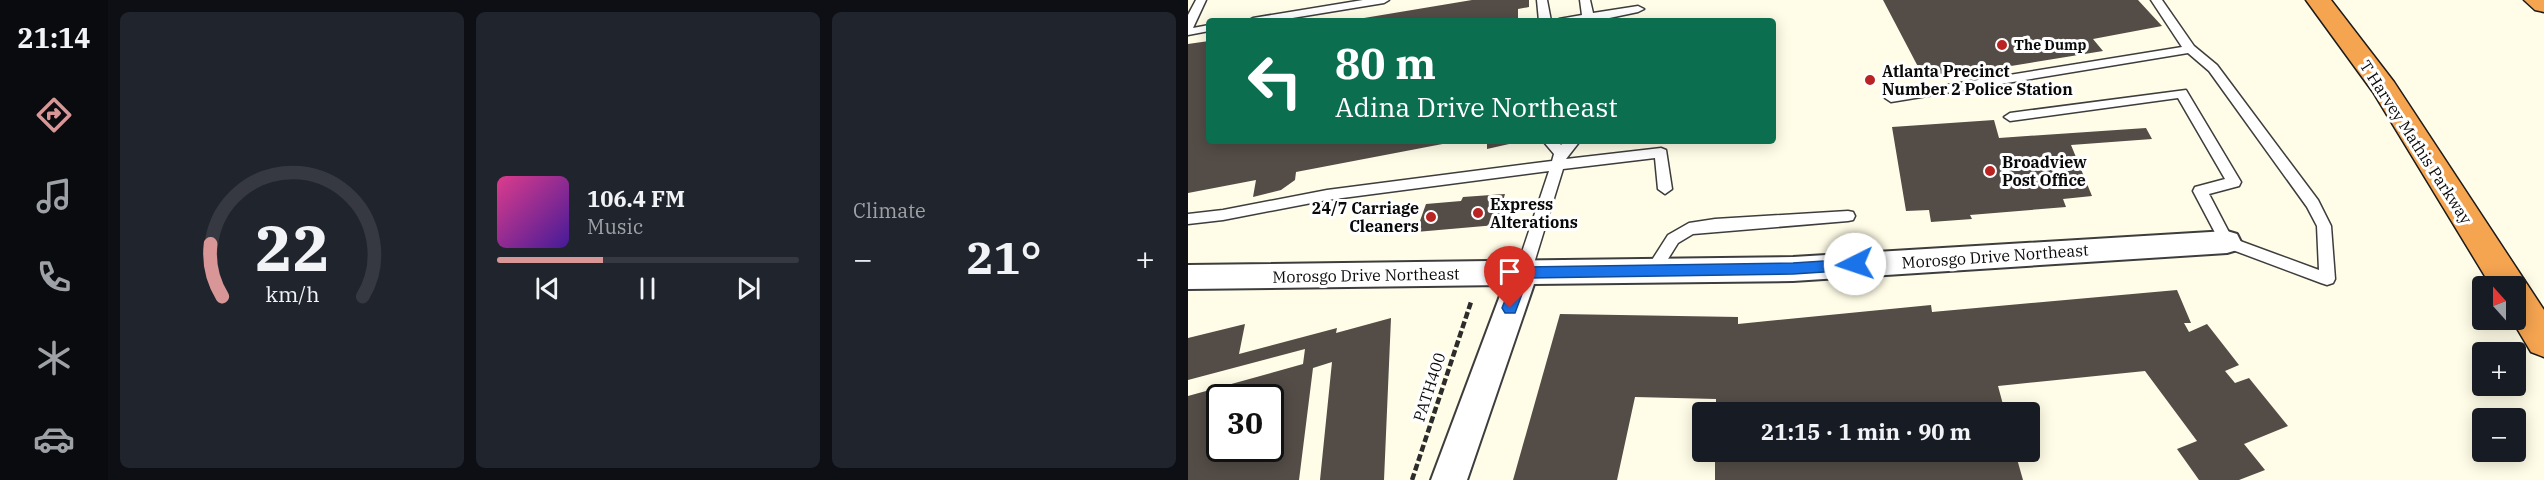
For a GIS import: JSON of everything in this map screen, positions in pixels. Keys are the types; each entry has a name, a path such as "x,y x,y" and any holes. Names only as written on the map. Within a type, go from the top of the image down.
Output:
{"highway":[{"name":"T Harvey Mathis Parkway","path":"2318,0 2384,88 2503,276"},
{"path":"2536,0 2544,4"},
{"path":"2526,312 2544,341"}],"street":[{"name":"Morosgo Drive Northeast","path":"1188,277 1793,268 2227,242"},
{"path":"1449,480 1523,273"}],"lane":[{"path":"1188,27 1201,0"},
{"path":"1272,18 1384,0"},
{"path":"1542,0 1545,18"},
{"path":"1585,0 1589,18"},
{"path":"2010,117 2182,93 2234,182 2200,191 2227,242 2327,279 2324,226 2313,204 2213,68 2190,49 2156,0"},
{"path":"1594,18 1638,9"},
{"path":"1188,32 1206,29"},
{"path":"1891,98 2190,49"},
{"path":"1552,144 1559,158"},
{"path":"1523,273 1559,158 1571,144"},
{"path":"1188,219 1208,218 1325,196 1559,158 1661,153 1665,189"},
{"path":"1653,271 1672,239 1689,229 1715,225 1848,216"}],"path":[{"name":"PATH400","path":"1412,480 1471,302"}],"building":[{"path":"1472,0 1529,0 1529,7 1518,9 1518,18 1364,18"},
{"name":"The Dump","path":"1883,0 2138,0 2162,26 2093,39 2103,51 1925,80"},
{"path":"1206,41 1206,144 1443,144 1296,172 1295,180 1281,190 1253,197 1256,180 1188,193 1188,44"},
{"name":"Broadview Post Office","path":"1994,120 1999,138 2146,128 2152,139 2071,145 2092,196 2063,199 2066,207 1970,215 1972,219 1931,222 1929,210 1906,211 1892,127"},
{"path":"1487,144 1509,144 1487,149"},
{"path":"1505,194 1496,225 1416,232 1426,204 1461,201 1463,197"},
{"path":"2177,290 2191,323 2184,323 2189,332 2207,324 2239,365 2225,371 2235,383 2249,378 2288,426 2244,444 2265,470 2239,480 2199,480 2177,449 2197,441 2145,371 1998,386 2002,402 1716,402 1716,399 1635,397 1617,480 1513,480 1560,314 1738,317 1738,324 1931,305 1932,312"},
{"path":"1391,318 1384,480 1320,480 1332,362 1313,368 1299,480 1188,480 1188,396 1206,391 1206,462 1284,462 1284,384 1231,384 1303,364 1305,349 1188,380 1188,338 1245,324 1239,354 1337,328 1336,333"},
{"path":"1715,462 2018,462 2023,480 1715,480"}],"place":[{"name":"The Dump","path":"2002,45"},
{"name":"Atlanta Precinct Number 2 Police Station","path":"1870,80"},
{"name":"Broadview Post Office","path":"1990,171"},
{"name":"Express Alterations","path":"1478,213"},
{"name":"24/7 Carriage Cleaners","path":"1431,217"}],"route":[{"path":"1510,308 1523,273 1793,268 1855,264"}]}
